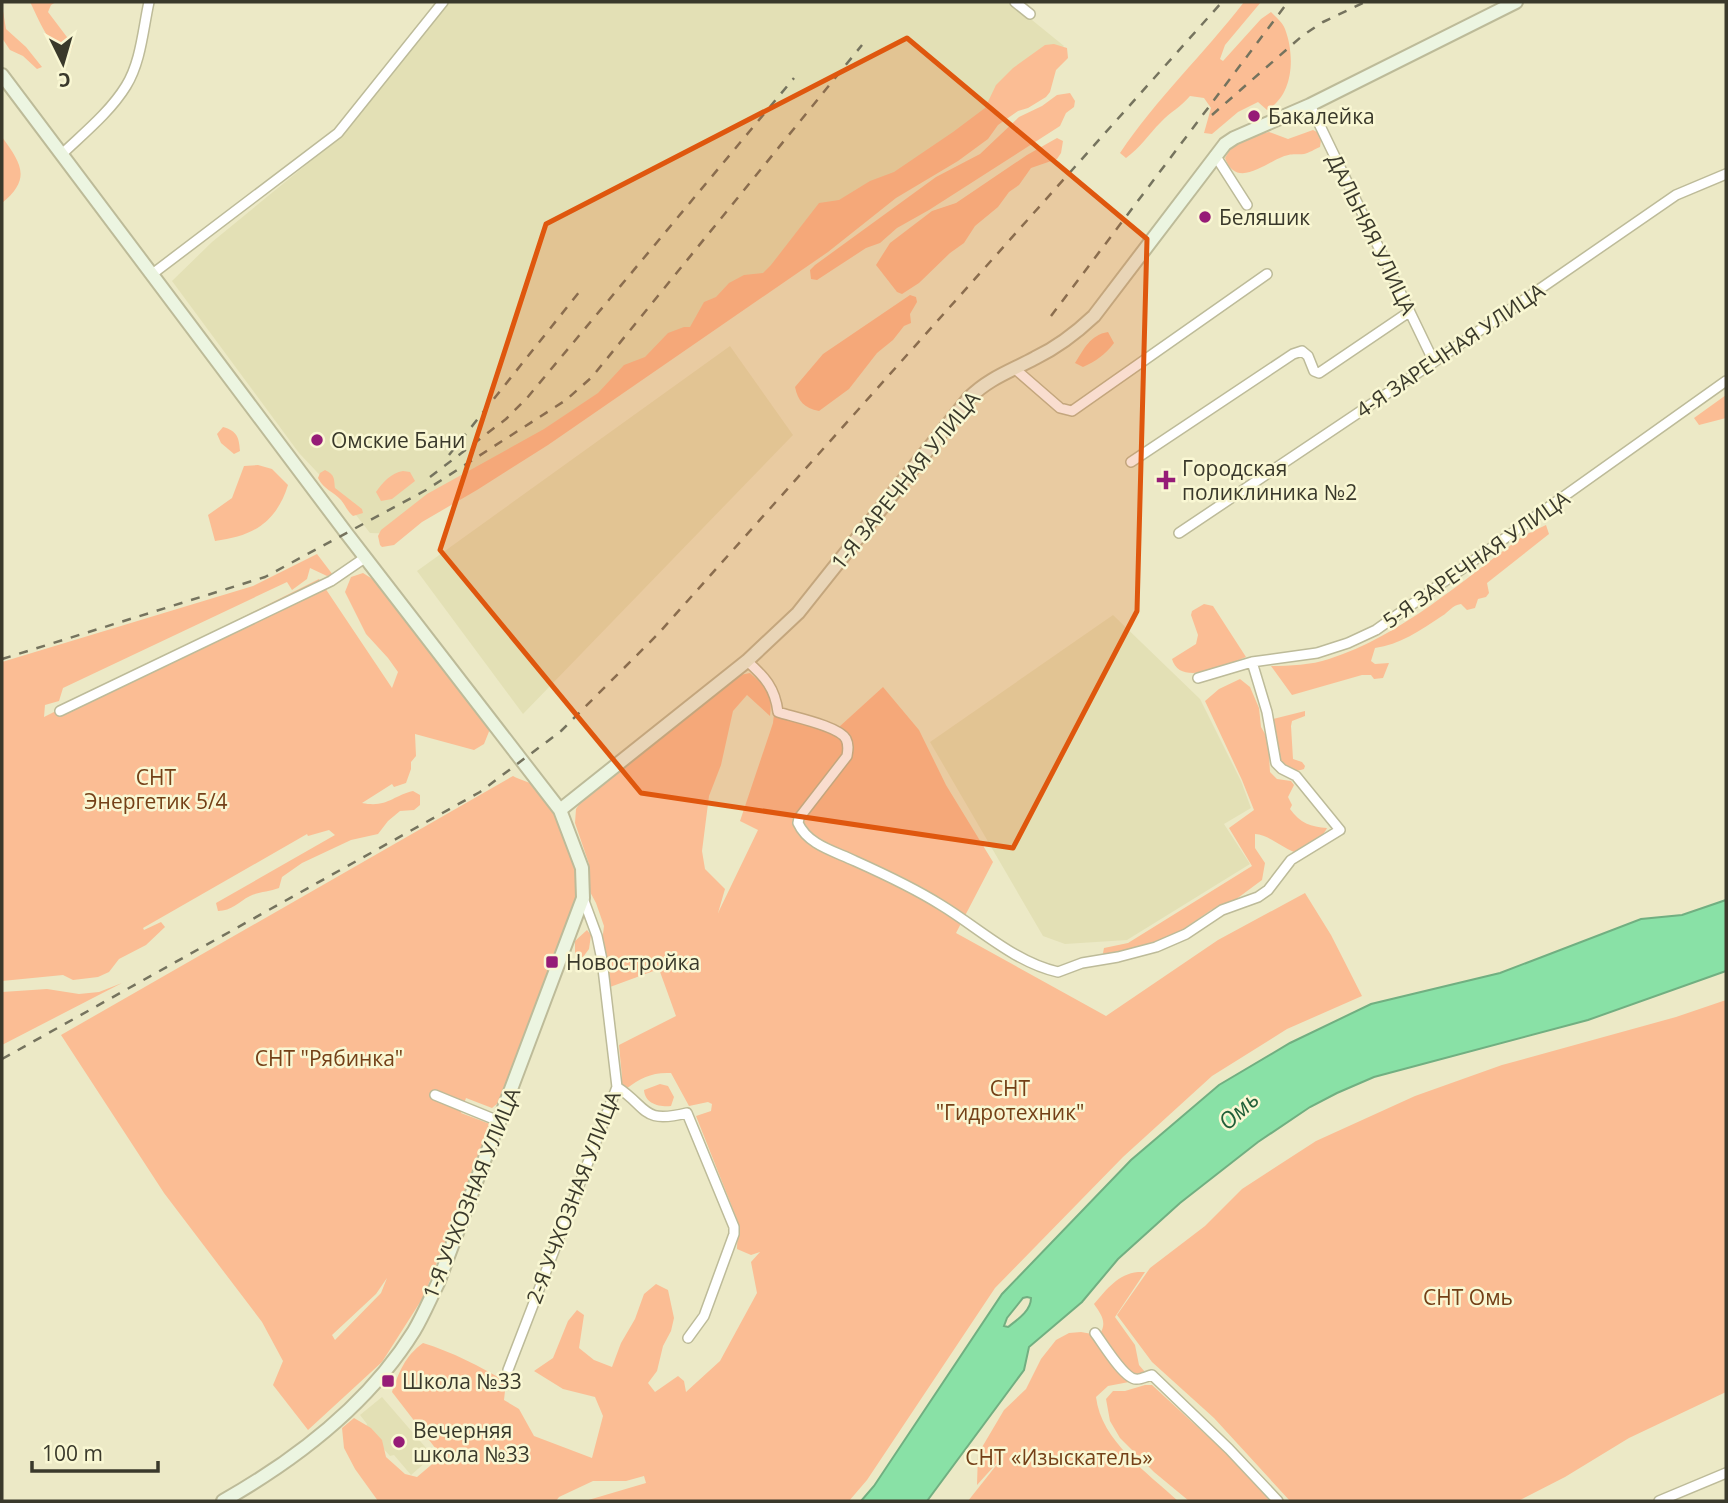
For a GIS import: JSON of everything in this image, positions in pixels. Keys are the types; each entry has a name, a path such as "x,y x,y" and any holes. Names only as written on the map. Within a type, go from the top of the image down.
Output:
{"street":[{"path":"62,154 113,104 126,86 138,57 149,2"},
{"path":"151,275 338,133 443,2"},
{"path":"1015,2 1030,14"},
{"name":"1-Я ЗАРЕЧНАЯ УЛИЦА","path":"560,810 747,661 798,613 969,398 995,377 1052,349 1094,316 1215,155 1234,138 1310,106 1516,2"},
{"name":"1-Я УЧХОЗНАЯ УЛИЦА","path":"2,75 151,275 560,810 582,868 583,898 501,1122 438,1283 415,1330 369,1389 321,1435 270,1472 223,1501"},
{"name":"ДАЛЬНЯЯ УЛИЦА","path":"1310,106 1434,362"},
{"path":"1215,155 1247,205"},
{"name":"4-Я ЗАРЕЧНАЯ УЛИЦА","path":"1179,533 1676,195 1726,174"},
{"path":"1014,368 1060,408 1072,411 1267,274"},
{"path":"1131,462 1293,354 1305,352 1314,371 1319,373 1409,312"},
{"name":"5-Я ЗАРЕЧНАЯ УЛИЦА","path":"1198,678 1252,662 1317,653 1376,630 1726,381"},
{"path":"60,711 331,581 366,557"},
{"path":"747,661 765,677 773,689 778,712 835,730 847,741 847,756 799,818 798,823 807,838 941,905 996,943 1028,961 1058,972 1083,963 1156,947 1186,934 1222,911 1258,897 1268,890 1291,860 1340,830 1296,776 1276,763 1267,712 1252,662"},
{"name":"2-Я УЧХОЗНАЯ УЛИЦА","path":"508,1370 617,1087 602,960 597,936 583,898"},
{"path":"617,1087 630,1095 648,1115 668,1117 687,1113 734,1227 734,1234 704,1316 688,1338"},
{"path":"435,1095 501,1122"},
{"path":"1096,1333 1108,1353 1130,1378 1136,1380 1152,1375 1229,1449 1278,1501"},
{"path":"1659,1501 1726,1473"}],"highlighted area":[{"path":"907,38 1147,239 1137,611 1013,848 641,793 440,550 546,224"}],"shaded area":[{"path":"450,2 1010,2 1064,46 839,227 398,534 370,533 349,506 299,453 172,281 212,242 345,133"},
{"path":"730,346 793,435 523,714 417,571"},
{"path":"1113,615 1200,699 1241,781 1251,808 1224,824 1250,864 1127,940 1065,944 1043,936 930,742"},
{"name":"Вечерняя школа №33","path":"382,1397 433,1456 411,1475 366,1429 367,1424 360,1415"}],"green space":[{"path":"30,2 56,2 48,12 73,45 70,53 63,51 50,40"},
{"path":"1244,2 1261,2 1225,45 1220,59 1223,61 1261,19 1271,12 1284,27 1290,51 1290,74 1283,95 1267,110 1258,102 1238,112 1212,134 1204,133 1211,108 1204,98 1190,96 1164,118 1126,158 1120,153 1134,133"},
{"path":"2,5 6,29 26,47 42,67 37,69 23,56 10,50 2,38"},
{"path":"1054,44 1067,48 1068,58 1056,70 1046,97 1018,111 998,125 988,139 958,161 896,198 828,252 548,445 422,522 394,545 380,545 378,536 381,530 427,494 544,429 598,393 624,365 645,357 668,333 690,327 704,302 716,297 729,283 744,275 763,273 819,203 839,200 870,181 894,172 985,108 996,85 1013,68 1045,45"},
{"path":"1070,93 1075,101 1074,107 1066,113 1060,126 897,228 880,243 866,248 817,280 811,279 810,270 815,265 936,177 980,154 1019,117 1057,95"},
{"path":"1313,130 1319,133 1320,147 1304,154 1285,156 1251,172 1236,172 1225,158 1232,146 1248,137 1269,132 1288,139"},
{"path":"2,137 18,163 20,178 17,186 2,203"},
{"path":"1057,138 1063,141 1057,159 1031,168 998,207 975,226 964,243 919,283 902,294 897,292 876,265 890,243 932,211 956,203"},
{"path":"910,295 916,297 917,302 910,314 911,323 904,326 893,340 877,353 849,389 819,411 802,403 795,387 823,354"},
{"path":"1108,332 1114,343 1104,354 1083,367 1075,363 1092,339"},
{"path":"1726,395 1726,418 1699,425 1694,418"},
{"path":"223,427 236,435 240,451 234,454 221,443 217,434"},
{"path":"258,465 272,469 288,485 277,509 270,518 252,531 215,541 208,515 232,498 244,466"},
{"path":"325,470 333,477 335,488 362,509 363,513 353,516 341,500 323,485 318,478"},
{"path":"403,471 410,472 415,481 392,499 381,501 376,492 384,481"},
{"path":"1546,525 1549,534 1487,583 1489,593 1478,599 1475,608 1467,610 1461,604 1453,607 1410,636 1375,648 1371,661 1375,664 1389,663 1383,678 1374,679 1371,675 1362,675 1292,695 1271,666 1322,661 1356,649 1406,622 1523,536"},
{"name":"СНТ Энергетик 5/4","path":"317,554 333,575 327,576 310,568 307,579 292,590 287,582 63,688 59,701 45,705 44,717 319,579 392,688 398,672 366,634 345,592 351,577 363,573 374,580 385,593 490,729 484,744 474,750 415,734 416,756 411,762 406,783 394,787 392,784 362,803 384,803 413,791 420,795 420,805 414,810 400,811 378,834 351,840 302,863 282,877 279,888 253,895 231,908 218,911 216,903 335,835 329,830 308,836 307,834 143,928 144,930 161,922 165,927 146,945 119,959 109,972 98,977 73,980 63,975 2,981 2,662 253,586"},
{"path":"1204,604 1213,606 1246,657 1205,672 1184,672 1177,668 1172,659 1196,644 1198,635 1191,615 1192,611"},
{"name":"СНТ \"Гидротехник\"","path":"750,673 767,692 770,716 747,695 733,711 721,765 709,796 702,851 705,869 725,889 718,913 758,830 740,821 773,723 775,705 839,727 883,687 919,730 946,785 993,862 956,933 1106,1016 1218,940 1305,893 1331,935 1362,996 1287,1029 1212,1076 1123,1157 995,1288 867,1480 849,1501 585,1501 646,1483 644,1476 626,1481 593,1481 556,1501 378,1501 344,1448 342,1428 354,1418 371,1428 382,1440 386,1457 405,1474 417,1477 437,1460 436,1449 392,1392 407,1359 423,1343 466,1360 506,1382 504,1400 519,1409 534,1436 592,1458 603,1416 595,1397 563,1389 534,1371 553,1358 568,1321 577,1310 584,1315 579,1348 594,1360 612,1367 644,1294 656,1284 668,1290 674,1318 657,1371 648,1383 655,1392 678,1376 684,1381 686,1392 720,1361 757,1293 751,1262 760,1252 751,1255 737,1249 738,1222 696,1116 711,1111 712,1104 708,1102 689,1106 671,1073 647,1077 626,1089 620,1085 622,1077 619,1045 676,1016 659,969 610,987 602,942 604,926 589,890 589,864 575,823 576,809 582,800 740,675"},
{"path":"1240,679 1250,687 1259,708 1261,727 1268,739 1270,772 1277,779 1291,781 1294,785 1288,797 1292,805 1290,809 1306,823 1327,828 1313,843 1294,852 1255,834 1255,848 1265,863 1262,880 1235,900 1211,910 1175,935 1143,948 1105,956 1104,948 1128,943 1252,866 1229,828 1254,810 1205,701 1219,689"},
{"path":"1305,711 1305,716 1292,721 1291,726 1293,759 1305,766 1304,769 1294,771 1282,763 1276,746 1273,719"},
{"name":"СНТ \"Рябинка\"","path":"513,776 535,786 547,798 562,822 572,847 579,888 513,1072 498,1103 492,1108 466,1098 461,1113 490,1124 424,1296 382,1362 308,1430 273,1385 283,1361 262,1322 164,1193 61,1035","holes":["387,1278 381,1293 335,1340 332,1335 376,1294"]},
{"path":"587,930 591,935 589,949 583,957 575,956 575,941"},
{"path":"122,983 2,1045 2,992 47,989 79,994 99,992"},
{"name":"СНТ Омь","path":"1726,1000 1726,1392 1629,1438 1565,1477 1518,1501 1290,1501 1214,1418 1152,1362 1117,1315 1150,1268 1205,1226 1242,1189 1316,1141 1415,1096 1502,1065 1676,1017"},
{"path":"660,1084 668,1086 674,1097 671,1106 653,1104 645,1095 644,1090"},
{"name":"СНТ «Изыскатель»","path":"1145,1272 1115,1317 1135,1345 1139,1365 1145,1372 1129,1382 1108,1386 1096,1397 1100,1413 1116,1442 1178,1501 968,1501 1006,1453 977,1485 978,1454 1004,1410 1026,1389 1041,1359 1056,1340 1069,1333 1101,1332 1103,1321 1094,1304 1119,1279"},
{"path":"1152,1385 1255,1480 1269,1501 1189,1501 1154,1472 1120,1438 1110,1421 1106,1399 1113,1391 1125,1391"}],"water":[{"name":"Омь","path":"1726,900 1726,971 1588,1020 1374,1077 1310,1107 1258,1142 1180,1203 1118,1259 1082,1302 1029,1347 1024,1370 927,1501 861,1501 874,1486 1002,1294 1131,1160 1219,1085 1290,1043 1371,1004 1500,973 1641,919 1682,915","holes":["1023,1298 1031,1298 1023,1315 1008,1327 1004,1326"]}],"railway":[{"path":"2,1059 480,792 561,731 658,634 1222,2"},
{"path":"1051,316 1288,2"},
{"path":"1212,115 1302,36 1323,22 1365,2"},
{"path":"2,659 265,577 426,490 566,400 592,377 862,45"},
{"path":"430,477 506,419 527,398 794,78"},
{"path":"449,455 580,291"}],"place":[{"name":"Бакалейка","path":"1254,116"},
{"name":"Беляшик","path":"1205,217"},
{"name":"Омские Бани","path":"317,440"},
{"name":"Городская поликлиника №2","path":"1166,480"},
{"name":"Новостройка","path":"552,962"},
{"name":"Школа №33","path":"388,1381"},
{"name":"Вечерняя школа №33","path":"399,1442"}]}
